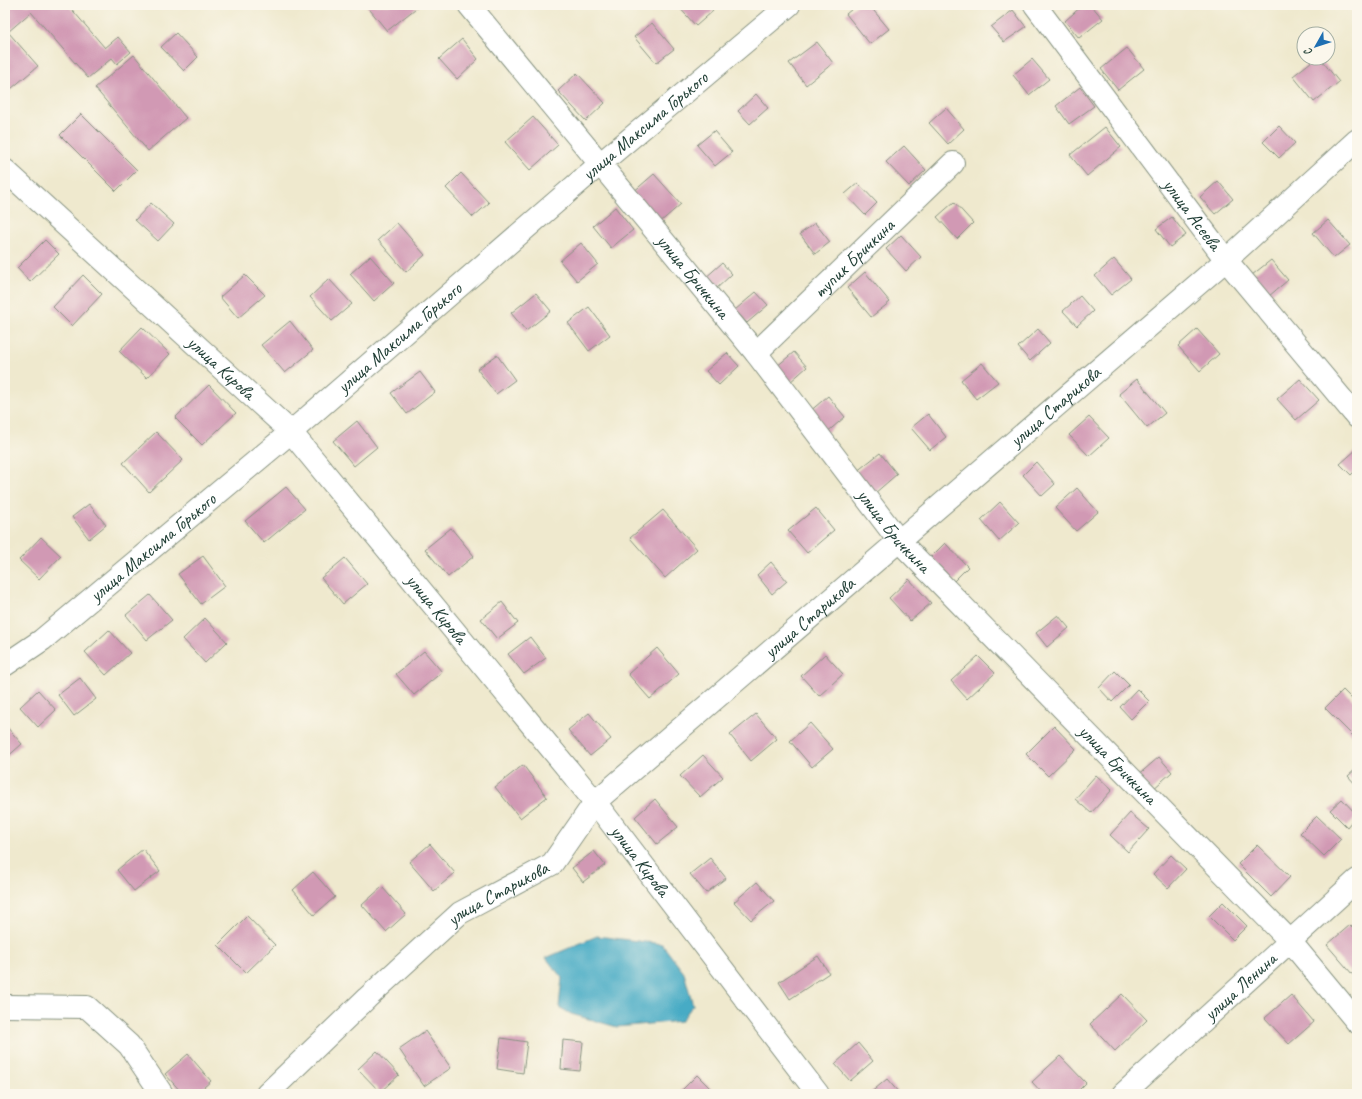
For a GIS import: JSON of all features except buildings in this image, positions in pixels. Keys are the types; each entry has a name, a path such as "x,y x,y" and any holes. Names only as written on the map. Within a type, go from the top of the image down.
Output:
{"street":[{"name":"улица Бричкина","path":"469,5 756,353 899,540 1290,941 1357,1022"},
{"name":"улица Максима Горького","path":"5,665 42,640 291,432 600,164 789,5"},
{"name":"улица Асеева","path":"1035,5 1226,260 1357,417"},
{"name":"улица Старикова","path":"267,1094 367,998 460,913 552,864 595,802 1226,260 1357,140"},
{"name":"тупик Бричкина","path":"756,353 953,163"},
{"name":"улица Кирова","path":"5,170 291,432 595,802 818,1094"},
{"name":"улица Ленина","path":"1123,1094 1357,880"},
{"path":"5,1006 87,1007 129,1045 162,1094"}],"water":[{"path":"597,936 662,944 684,973 693,1005 681,1021 617,1027 571,1014 559,1007 562,978 546,958"}]}
